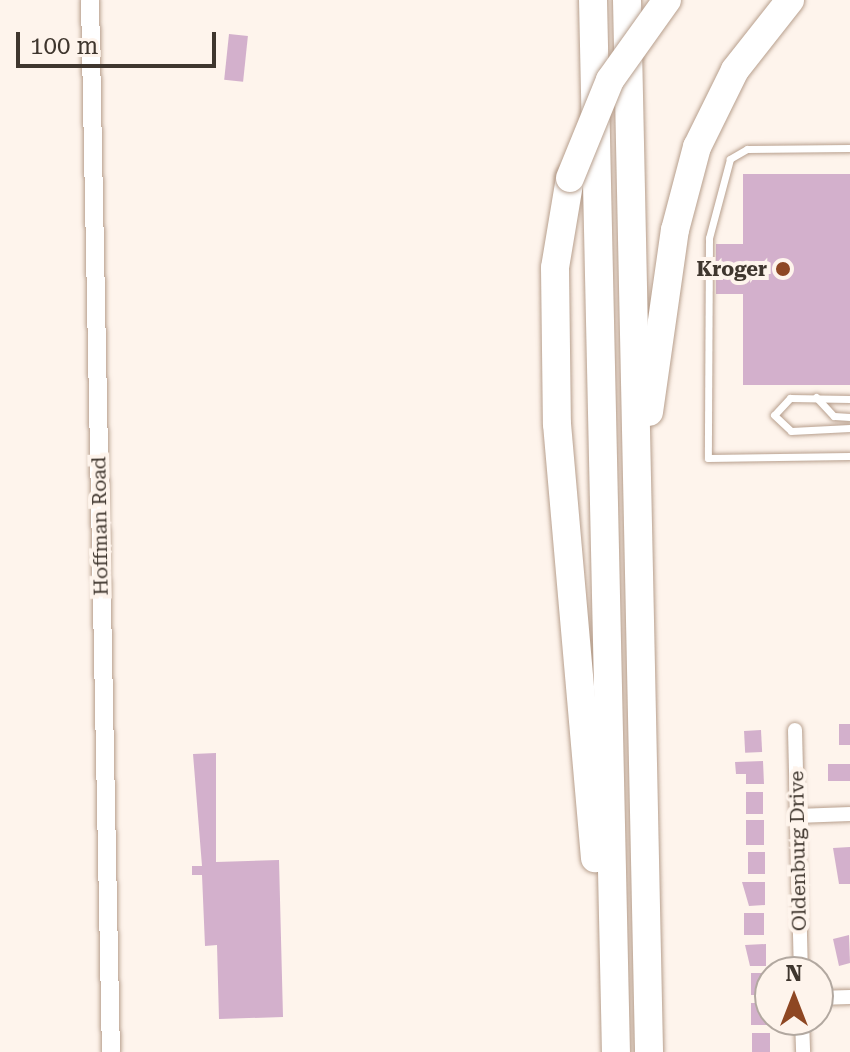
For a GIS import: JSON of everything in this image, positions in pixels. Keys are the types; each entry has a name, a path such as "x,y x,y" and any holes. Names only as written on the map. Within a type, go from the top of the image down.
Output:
{"highway":[{"path":"593,0 616,1047"},
{"path":"627,0 649,1052"},
{"path":"616,1047 557,424 555,268 570,178 615,72 667,0"},
{"path":"638,480 691,165 735,70 790,0"}],"street":[{"name":"Hoffman Road","path":"90,0 111,1052"},
{"name":"Oldenburg Drive","path":"795,730 801,956"},
{"path":"797,816 850,814"}],"lane":[{"path":"850,148 747,149 730,159 709,238 708,458 850,456"},
{"path":"816,397 834,416 850,417"},
{"path":"850,399 816,397 780,405 777,424 791,431 850,428"}],"building":[{"path":"229,34 248,36 243,82 224,80"},
{"name":"Kroger","path":"743,174 850,174 850,385 743,385 743,294 716,294 716,244 743,244"},
{"path":"839,724 850,724 850,745 839,745"},
{"path":"761,730 762,752 745,753 744,731"},
{"path":"216,753 216,862 279,860 283,1017 219,1019 217,945 205,946 202,875 192,875 192,866 202,866 193,754"},
{"path":"763,761 764,784 746,784 746,774 736,774 735,762"},
{"path":"828,764 850,764 850,781 828,781"},
{"path":"746,792 763,792 763,814 746,814"},
{"path":"746,820 764,820 764,845 746,845"},
{"path":"850,847 850,884 839,884 833,848"},
{"path":"748,852 765,852 765,874 748,874"},
{"path":"742,882 765,882 765,905 749,906"},
{"path":"744,913 764,913 764,935 744,935"},
{"path":"849,935 850,963 839,966 833,939"},
{"path":"766,944 766,956 754,956 754,966 750,966 745,945"},
{"path":"751,973 754,973 754,995 751,995"},
{"path":"751,1003 754,1003 754,1025 751,1025"},
{"path":"752,1033 754,1036 770,1036 770,1052 752,1052"}],"place":[{"name":"Kroger","path":"783,269"}]}
